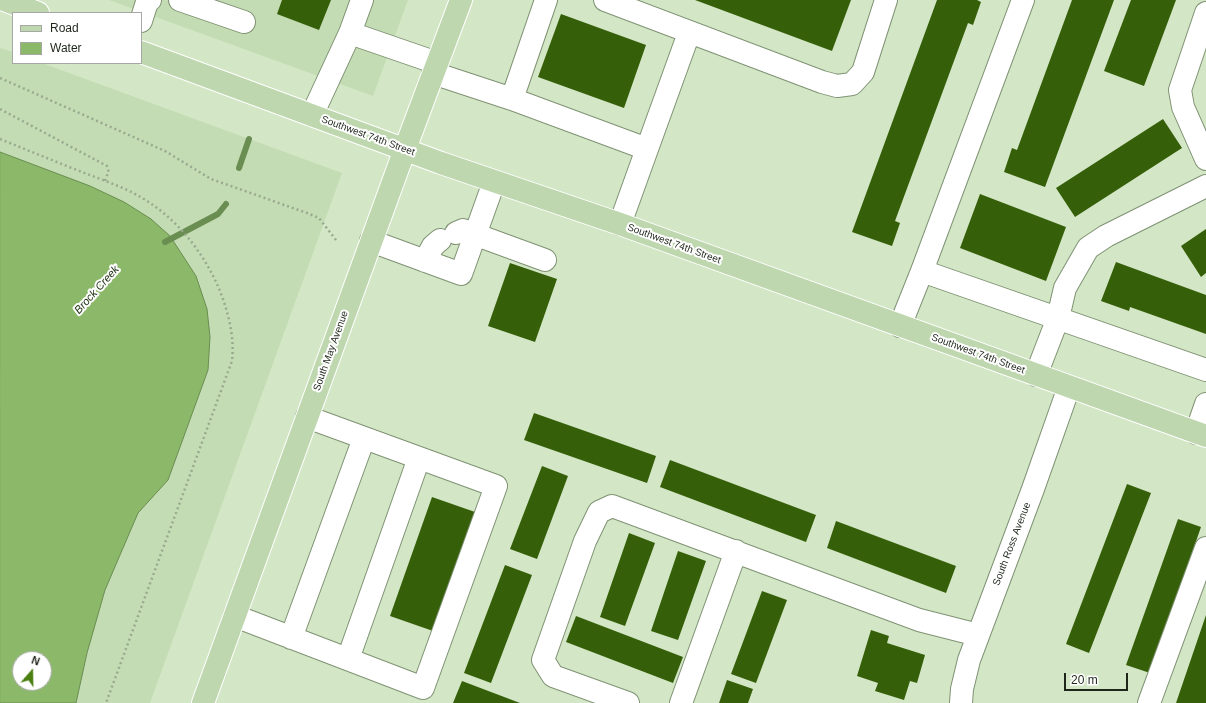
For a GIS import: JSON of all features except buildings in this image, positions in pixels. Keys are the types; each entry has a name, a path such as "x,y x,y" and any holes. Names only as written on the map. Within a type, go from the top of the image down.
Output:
{"main road":[{"path":"4,0 35,12"},
{"name":"South May Avenue","path":"203,703 371,241 461,0"},
{"name":"Southwest 74th Street","path":"142,52 494,182 620,224 1201,434"}],"street":[{"path":"180,0 244,22"},
{"path":"312,115 350,33 362,0"},
{"path":"512,99 546,0"},
{"path":"605,0 689,33 822,82 837,86 852,84 863,72 886,0"},
{"path":"900,326 1023,0"},
{"path":"1206,13 1180,90 1183,108 1206,159"},
{"path":"350,33 512,99 647,149"},
{"path":"620,224 689,33"},
{"path":"424,261 434,246 457,236 494,182"},
{"path":"1036,375 1058,318 1065,288 1088,248 1106,236 1206,186"},
{"path":"457,236 545,260"},
{"path":"371,241 461,274 457,236"},
{"path":"922,270 949,281 1206,370"},
{"name":"South Ross Avenue","path":"961,703 965,676 978,635 1033,489 1069,387"},
{"path":"1201,434 1206,404"},
{"path":"234,616 423,688 496,486 307,417"},
{"path":"291,638 364,438"},
{"path":"348,660 419,458"},
{"path":"628,703 553,676 543,660 585,541 599,512 612,506 919,620 978,635"},
{"path":"1149,703 1206,548"},
{"path":"681,703 736,551"}],"path":[{"path":"0,78 166,151 211,179 319,218 336,240"},
{"path":"0,109 108,166 109,169 105,181"},
{"path":"0,139 128,190 167,216 192,240 211,271 228,315 233,350 232,360 106,703"}],"shaded area":[{"path":"109,0 408,0 373,96"},
{"path":"0,48 12,52 12,64 45,64 342,173 150,703 0,703"}],"water":[{"path":"0,152 90,186 124,202 151,219 170,236 196,276 207,309 210,337 208,370 168,480 138,513 105,590 87,653 76,703 0,703"}],"waterway":[{"name":"Brock Creek","path":"239,168 249,139"},
{"name":"Brock Creek","path":"165,242 218,214 226,204"}]}
